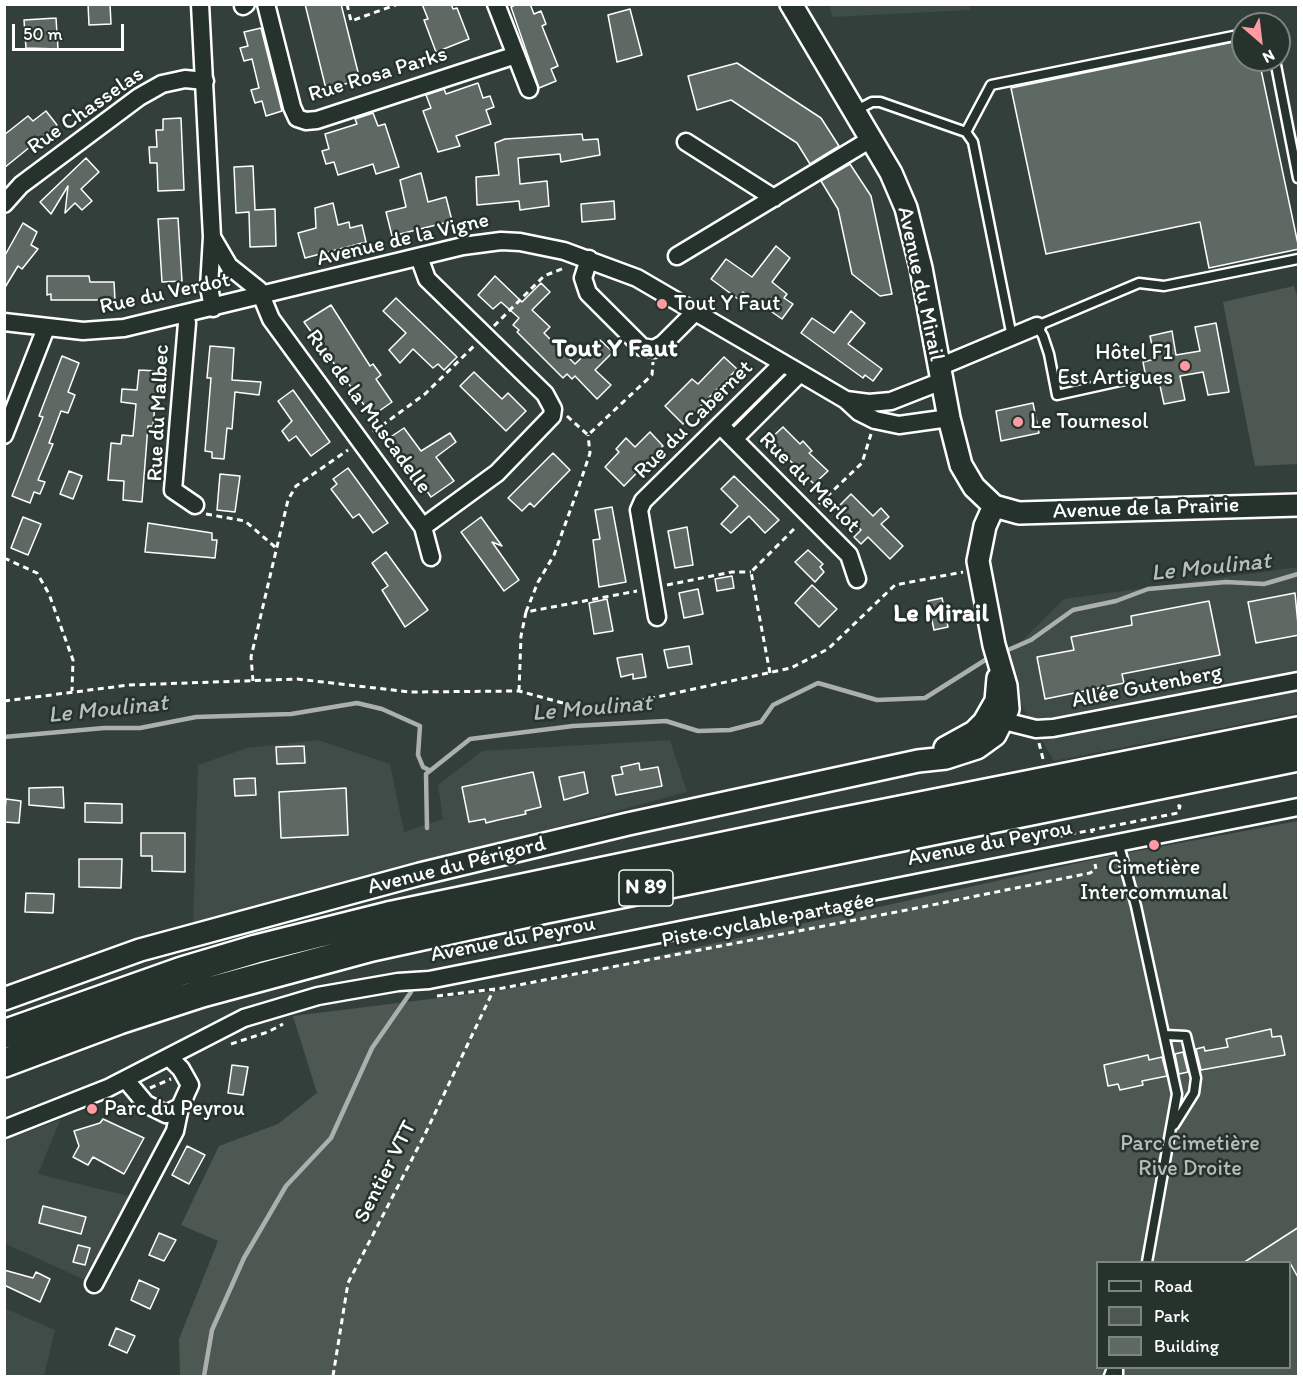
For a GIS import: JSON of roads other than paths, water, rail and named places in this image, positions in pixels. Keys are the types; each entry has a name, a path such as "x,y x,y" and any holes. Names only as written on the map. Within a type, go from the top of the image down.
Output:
{"highway":[{"name":"N 89","path":"4,1034 182,971 256,949 388,916 820,826 1299,731"},
{"name":"N 89","path":"4,1064 60,1041 192,996 288,968 372,947 569,904 1299,757"}],"street":[{"path":"200,4 212,237 209,287 213,308"},
{"name":"Rue Rosa Parks","path":"266,4 292,107 297,118 306,121 317,120 516,55"},
{"path":"496,4 529,88"},
{"name":"Avenue du Mirail","path":"790,4 891,173 909,219 949,418 961,465 974,487 994,506"},
{"name":"Rue Chasselas","path":"4,204 21,185 36,173 139,97 162,84 185,79 205,81"},
{"path":"677,256 871,139"},
{"path":"686,142 774,198"},
{"path":"212,237 229,266 260,290 263,296"},
{"name":"Avenue de la Vigne","path":"263,296 418,257 501,241 539,245 589,259 637,278 846,400 859,412 875,420 899,425 949,418"},
{"path":"418,257 427,279 545,394 551,401 553,411 552,416 497,473 423,527"},
{"path":"589,259 583,278 592,299 642,347 654,349 663,344 696,311"},
{"name":"Rue du Verdot","path":"4,322 46,328 110,330 263,296"},
{"name":"Rue de la Muscadelle","path":"263,296 271,319 423,527 431,557"},
{"name":"Rue du Malbec","path":"185,315 187,323 173,490 195,505"},
{"name":"Avenue de la Vigne","path":"846,400 869,403 891,401 940,374 1037,327"},
{"path":"4,435 46,328"},
{"name":"Rue du Cabernet","path":"657,617 639,510 644,501 783,363"},
{"name":"Rue du Cabernet","path":"734,439 800,373"},
{"name":"Rue du Merlot","path":"720,425 849,555 857,579"},
{"name":"Avenue de la Prairie","path":"994,506 1018,513 1299,505"},
{"name":"Avenue du Périgord","path":"4,999 140,950 420,874 561,839 918,761 946,758 978,748 995,735 1004,721 1009,700 996,655 978,561 985,526 994,506"},
{"name":"Avenue du Périgord","path":"918,761 960,741 981,725 992,711 998,688 996,655"},
{"name":"Allée Gutenberg","path":"1004,721 1036,729 1299,681"},
{"path":"998,688 998,714 1004,721"},
{"path":"981,725 993,720 1004,721"},
{"name":"Avenue du Peyrou","path":"4,1129 126,1080 244,1018 318,996 398,982 429,980 1092,838 1118,842 1299,807"},
{"path":"94,1284 176,1131 180,1107 190,1085 182,1071 169,1057"},
{"path":"126,1080 146,1104 166,1114 180,1107"}],"lane":[{"path":"966,132 991,84 1231,36"},
{"path":"1277,72 1299,178"},
{"path":"854,111 872,102 880,102 966,132 972,142 1012,338"},
{"path":"1134,378 1057,395 1049,354 1037,327 1139,284 1164,286 1299,259"},
{"path":"1118,842 1136,906 1166,1035 1177,1094 1147,1261"},
{"path":"1166,1035 1186,1036 1196,1078 1194,1093 1171,1130"}],"waterway":[{"name":"Le Moulinat","path":"1001,653 1031,640 1073,610 1116,601 1148,589 1226,582 1264,584 1298,574"},
{"name":"Le Moulinat","path":"427,828 426,774 470,739 573,726 666,721 698,731 730,730 761,722 773,705 818,683 877,700 925,698 990,657"},
{"name":"Le Moulinat","path":"4,737 104,728 140,728 196,717 291,714 357,703 382,709 420,726 418,755 423,767 429,770"},
{"path":"204,1376 212,1330 244,1258 286,1186 331,1138 372,1048 411,992"}],"place":[{"name":"Tout Y Faut","path":"662,304"},
{"name":"Hôtel F1 Est Artigues","path":"1185,366"},
{"name":"Le Tournesol","path":"1018,422"},
{"name":"Cimetière Intercommunal","path":"1154,845"},
{"name":"Parc du Peyrou","path":"92,1109"}],"district":[{"name":"Tout Y Faut","path":"615,349"},
{"name":"Le Mirail","path":"941,614"}],"park label":[{"name":"Parc Cimetière Rive Droite","path":"1190,1156"}]}
